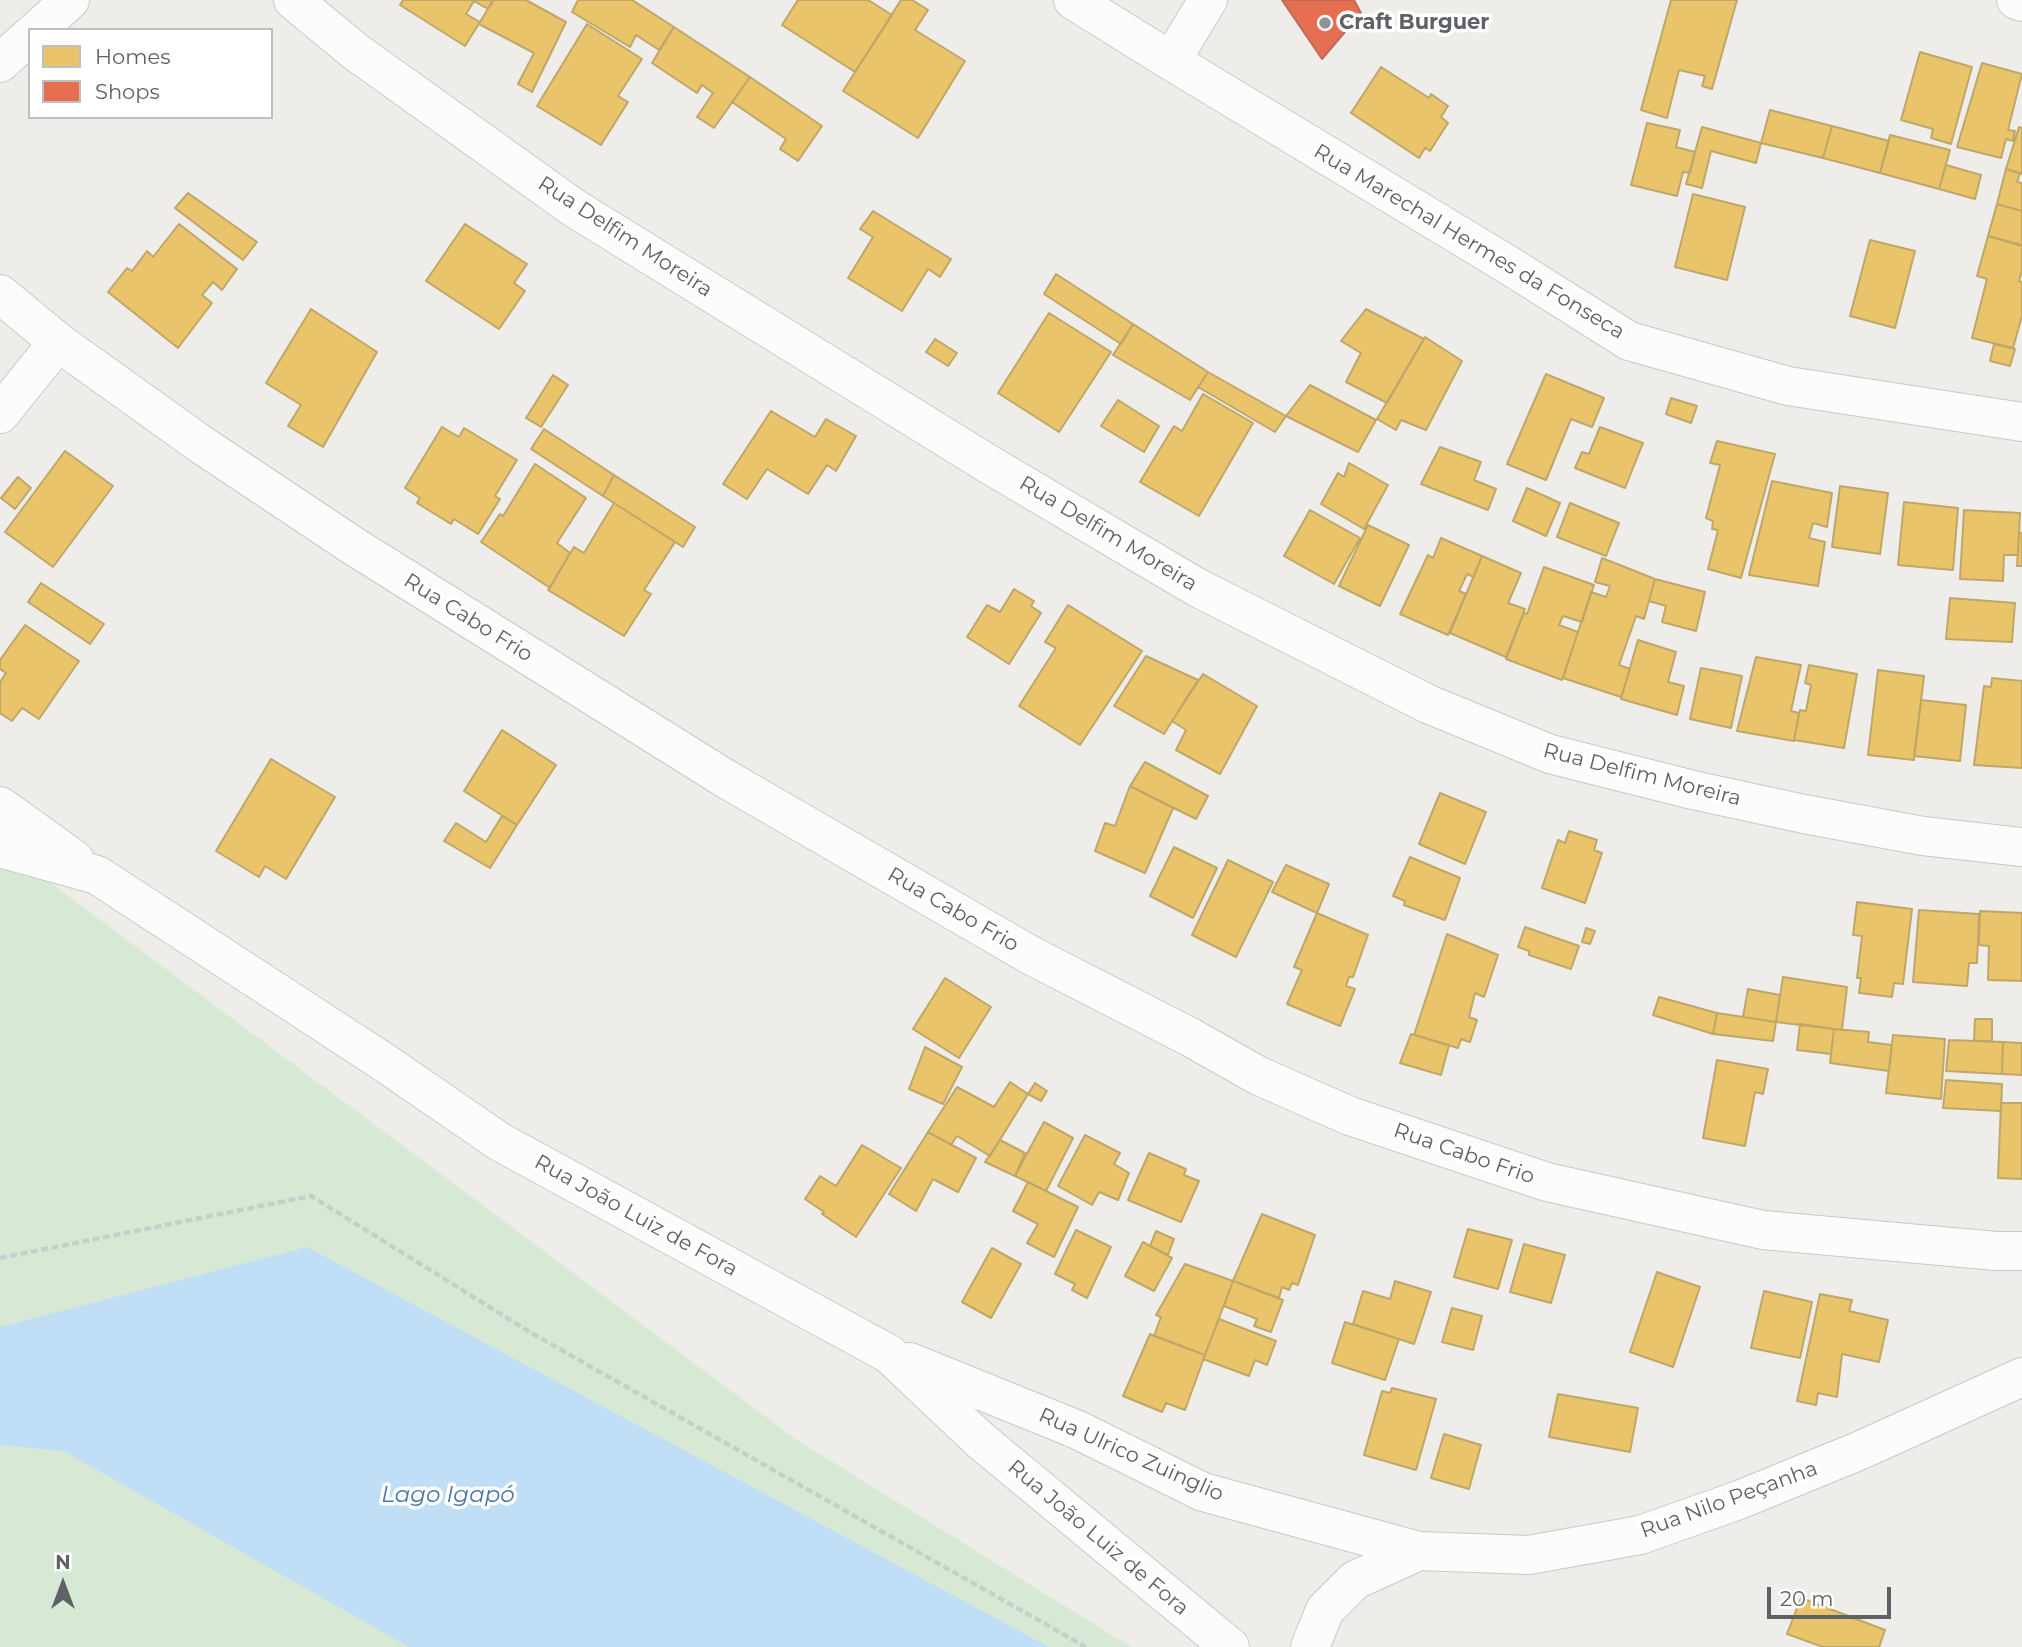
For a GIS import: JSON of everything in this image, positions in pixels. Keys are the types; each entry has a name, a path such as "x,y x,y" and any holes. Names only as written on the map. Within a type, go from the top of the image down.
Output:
{"street":[{"path":"39,28 70,0"},
{"name":"Rua Delfim Moreira","path":"293,0 356,52 574,208 989,464 1198,588 1428,704 1550,754 1693,790 1923,836 2022,847"},
{"name":"Rua Marechal Hermes da Fonseca","path":"1073,0 1629,341 1788,386 2022,422"},
{"path":"1171,61 1208,0"},
{"path":"2016,0 2022,2"},
{"path":"0,63 28,38"},
{"name":"Rua Cabo Frio","path":"0,294 58,342 199,443 355,547 726,779 1032,956 1190,1037 1259,1076 1350,1116 1547,1182 1763,1230 1996,1251 2022,1251"},
{"path":"0,414 58,342"},
{"path":"0,806 97,875"},
{"name":"Rua João Luiz de Fora","path":"0,848 97,875 382,1061 500,1142 889,1354 980,1440 1230,1647"},
{"name":"Rua Ulrico Zuinglio","path":"889,1354 1078,1430 1203,1492 1419,1551"},
{"name":"Rua Nilo Peçanha","path":"1419,1551 1529,1555 1640,1535 1739,1500 1861,1450 2022,1377"},
{"path":"1310,1647 1325,1610 1355,1580 1419,1551"}],"path":[{"path":"0,1258 311,1196 533,1334 1086,1647"}],"green space":[{"path":"0,845 797,1440 1131,1647 0,1647"}],"water":[{"name":"Lago Igapó","path":"307,1247 1049,1647 409,1647 64,1451 0,1445 0,1327"}],"building: Homes":[{"path":"403,0 494,0 488,9 474,1 466,14 480,22 465,46 400,5"},
{"path":"493,0 526,0 566,22 532,92 518,84 534,53 479,24"},
{"path":"578,0 632,0 674,27 659,50 636,35 630,47 572,12"},
{"path":"798,0 868,0 892,15 855,72 782,25"},
{"path":"901,0 912,0 928,10 915,30 965,61 918,138 843,91"},
{"path":"1671,0 1737,0 1712,89 1702,86 1705,76 1679,70 1667,118 1641,110"},
{"path":"587,24 642,59 618,96 628,102 601,145 537,106"},
{"path":"674,27 750,77 714,128 697,117 713,93 702,85 697,93 652,63"},
{"path":"1920,52 1972,67 1951,144 1931,138 1933,129 1901,120"},
{"path":"1982,63 2022,74 2008,130 2015,131 2013,141 2006,139 2001,158 1957,147"},
{"path":"1381,67 1429,98 1431,94 1448,106 1441,117 1448,123 1430,151 1425,148 1419,158 1351,113"},
{"path":"750,77 822,126 798,161 780,149 786,139 732,102"},
{"path":"1770,110 1832,126 1823,158 1761,143"},
{"path":"1647,123 1680,130 1676,147 1695,152 1690,173 1683,172 1677,196 1631,185"},
{"path":"1832,126 1889,141 1880,173 1823,158"},
{"path":"1702,127 1761,143 1756,163 1711,151 1702,188 1686,184"},
{"path":"2019,127 2022,128 2022,174 2006,169"},
{"path":"1890,135 1950,150 1939,189 1880,173"},
{"path":"1946,165 1981,175 1975,199 1939,189"},
{"path":"2006,169 2020,173 2017,182 2022,183 2022,211 1997,204"},
{"path":"188,193 257,242 243,260 175,208"},
{"path":"1693,194 1745,207 1727,280 1675,267"},
{"path":"1997,204 2022,211 2022,246 1988,236"},
{"path":"873,211 951,259 940,277 928,269 902,311 848,278 873,237 860,229"},
{"path":"179,224 237,269 222,290 213,282 202,295 212,303 178,348 108,292 127,268 132,271 147,251 153,257"},
{"path":"465,224 527,264 514,283 525,291 499,329 426,281"},
{"path":"1988,236 2022,245 2022,271 2019,281 2022,282 2022,316 2013,348 1972,338 1987,279 1977,276"},
{"path":"1870,240 1915,251 1895,328 1850,316"},
{"path":"1056,274 1133,324 1121,344 1044,294"},
{"path":"311,309 377,352 323,447 288,426 301,405 266,383"},
{"path":"1366,309 1424,339 1387,403 1346,382 1361,353 1341,341"},
{"path":"1049,313 1111,352 1059,432 998,393"},
{"path":"1133,324 1208,372 1190,400 1113,355"},
{"path":"1425,337 1462,361 1426,430 1401,420 1396,430 1377,419"},
{"path":"935,339 957,353 948,366 926,352"},
{"path":"1994,344 2015,349 2010,366 1990,361"},
{"path":"1208,372 1286,416 1275,432 1198,387"},
{"path":"1546,374 1604,398 1592,427 1571,419 1546,480 1507,464"},
{"path":"553,375 568,385 541,427 526,418"},
{"path":"1310,385 1376,420 1358,452 1286,416"},
{"path":"1203,394 1253,423 1199,516 1140,482 1174,426 1182,431"},
{"path":"1671,398 1697,406 1691,423 1666,414"},
{"path":"1118,400 1159,426 1144,452 1101,426"},
{"path":"771,411 815,437 826,419 856,436 836,471 827,465 808,494 767,469 747,499 723,484"},
{"path":"442,427 459,437 464,428 517,460 495,496 500,499 478,534 454,519 451,524 417,503 420,498 405,488"},
{"path":"1600,427 1643,443 1625,488 1575,468 1582,452 1589,454"},
{"path":"544,429 614,475 603,496 531,449"},
{"path":"1717,441 1775,454 1741,578 1708,569 1718,530 1712,529 1713,521 1706,518 1720,465 1710,463"},
{"path":"1440,447 1481,462 1474,480 1496,489 1488,510 1421,484"},
{"path":"65,451 113,486 53,567 5,532"},
{"path":"1349,463 1388,485 1364,529 1321,504 1338,473 1344,477"},
{"path":"535,464 586,498 557,543 570,553 550,588 481,542 500,514 503,516"},
{"path":"614,475 695,527 683,547 603,496"},
{"path":"18,477 31,488 15,509 1,498"},
{"path":"1772,481 1832,493 1827,527 1813,523 1809,538 1825,542 1818,586 1749,575"},
{"path":"1840,486 1888,493 1880,554 1832,547"},
{"path":"1527,488 1560,503 1546,536 1513,521"},
{"path":"1904,502 1958,508 1953,570 1898,565"},
{"path":"614,503 675,542 644,590 651,594 624,636 548,590 574,547 584,553"},
{"path":"1570,503 1619,523 1606,556 1557,537"},
{"path":"1310,510 1360,538 1334,584 1284,556"},
{"path":"1964,510 2020,513 2018,555 2004,555 2003,581 1960,579"},
{"path":"1368,525 1409,545 1380,606 1339,586"},
{"path":"2019,533 2022,533 2022,566 2017,566"},
{"path":"1441,538 1482,556 1474,577 1467,574 1459,591 1466,594 1448,635 1400,614 1428,555 1433,558"},
{"path":"1482,556 1521,573 1508,603 1525,609 1506,657 1450,633"},
{"path":"1602,558 1655,579 1644,619 1636,616 1619,665 1630,669 1621,697 1563,678 1591,592 1606,597 1610,586 1595,582"},
{"path":"1544,567 1594,585 1582,622 1563,616 1559,625 1578,632 1562,680 1506,659 1524,613 1527,614"},
{"path":"1655,579 1705,592 1696,631 1662,622 1666,606 1649,601"},
{"path":"41,583 104,624 90,644 28,602"},
{"path":"1014,589 1034,601 1031,606 1041,613 1009,664 967,637 987,605 1000,612"},
{"path":"1950,598 2015,603 2012,642 1946,639"},
{"path":"1068,605 1142,651 1080,745 1019,706 1056,648 1045,642"},
{"path":"25,625 79,661 39,719 22,708 12,721 0,713 0,682 6,673 0,669 0,660"},
{"path":"1638,640 1676,652 1668,682 1684,686 1677,715 1621,699"},
{"path":"1146,656 1198,680 1164,734 1114,706"},
{"path":"1756,657 1801,665 1791,711 1799,713 1794,741 1737,731"},
{"path":"1809,665 1857,674 1844,748 1794,740 1800,710 1806,711 1811,685 1805,683"},
{"path":"1701,668 1742,676 1731,728 1690,719"},
{"path":"1878,670 1924,676 1914,760 1868,755"},
{"path":"1203,674 1257,706 1220,774 1176,750 1186,730 1172,721"},
{"path":"1992,678 2022,681 2022,768 1974,765 1984,686 1991,687"},
{"path":"1921,700 1966,705 1960,761 1914,756"},
{"path":"502,730 556,765 517,825 464,791"},
{"path":"271,759 335,797 286,879 265,866 259,877 216,851"},
{"path":"1145,762 1208,796 1196,819 1130,786"},
{"path":"1130,786 1173,808 1145,873 1095,851 1105,823 1115,826"},
{"path":"1440,793 1486,812 1465,864 1419,844"},
{"path":"502,816 517,825 490,868 444,841 456,823 486,842"},
{"path":"1569,831 1597,840 1594,850 1602,853 1585,903 1542,888 1558,840 1565,843"},
{"path":"1174,847 1217,868 1193,918 1150,896"},
{"path":"1410,857 1460,878 1445,920 1404,905 1405,901 1393,896"},
{"path":"1228,860 1273,882 1236,957 1192,935"},
{"path":"1286,865 1329,884 1317,913 1272,892"},
{"path":"1857,902 1912,909 1903,984 1894,983 1892,997 1859,993 1861,978 1857,978 1862,936 1853,935"},
{"path":"1919,910 1979,914 1977,963 1969,963 1967,986 1913,982"},
{"path":"1980,911 2022,913 2022,981 1988,980 1989,946 1979,945"},
{"path":"1317,913 1368,935 1353,977 1349,977 1346,986 1355,989 1340,1026 1287,1004 1302,970 1294,967"},
{"path":"1525,927 1579,946 1571,969 1529,955 1529,951 1518,947"},
{"path":"1586,928 1595,931 1590,944 1582,942"},
{"path":"1447,934 1498,955 1484,997 1475,993 1469,1017 1477,1020 1470,1042 1461,1039 1458,1048 1414,1035"},
{"path":"1783,977 1847,987 1842,1030 1776,1022"},
{"path":"945,978 991,1007 959,1058 913,1029"},
{"path":"1748,989 1780,995 1776,1022 1743,1017"},
{"path":"1659,997 1717,1013 1713,1034 1653,1015"},
{"path":"1717,1013 1776,1022 1773,1041 1713,1034"},
{"path":"1975,1019 1992,1019 1992,1041 1974,1041"},
{"path":"1800,1024 1834,1029 1831,1054 1797,1050"},
{"path":"1834,1029 1869,1032 1868,1042 1892,1045 1889,1071 1830,1063"},
{"path":"1411,1034 1449,1045 1441,1075 1400,1063"},
{"path":"1893,1035 1945,1039 1941,1099 1886,1093"},
{"path":"1949,1040 2003,1042 2002,1074 1946,1071"},
{"path":"2003,1042 2022,1043 2022,1075 2002,1074"},
{"path":"925,1047 962,1067 943,1104 909,1089"},
{"path":"1717,1060 1768,1069 1763,1094 1755,1092 1745,1146 1703,1138"},
{"path":"1946,1080 2002,1084 2001,1111 1943,1108"},
{"path":"1010,1082 1028,1094 990,1156 957,1136 951,1145 928,1132 957,1087 994,1107"},
{"path":"1035,1083 1047,1091 1041,1101 1028,1094"},
{"path":"2001,1103 2022,1103 2022,1179 1998,1178"},
{"path":"1044,1122 1073,1138 1046,1191 1015,1176"},
{"path":"928,1132 976,1158 958,1192 933,1179 916,1211 889,1194"},
{"path":"1085,1135 1120,1153 1114,1164 1129,1173 1118,1200 1099,1192 1092,1205 1058,1186"},
{"path":"1000,1140 1025,1153 1015,1176 985,1162"},
{"path":"862,1145 901,1168 856,1237 805,1199 820,1176 836,1186"},
{"path":"1149,1153 1186,1169 1184,1175 1199,1181 1181,1222 1128,1200"},
{"path":"1028,1182 1078,1207 1054,1257 1027,1243 1038,1224 1013,1211"},
{"path":"1262,1214 1315,1235 1298,1285 1292,1283 1289,1290 1282,1287 1279,1298 1233,1281"},
{"path":"1468,1229 1512,1240 1498,1289 1454,1277"},
{"path":"1076,1230 1111,1247 1087,1298 1072,1290 1075,1284 1055,1274"},
{"path":"1156,1231 1174,1239 1168,1255 1150,1246"},
{"path":"1143,1242 1172,1258 1154,1291 1125,1276"},
{"path":"1524,1244 1565,1255 1551,1303 1510,1292"},
{"path":"992,1248 1021,1264 991,1318 962,1302"},
{"path":"1185,1264 1233,1281 1205,1355 1154,1336 1161,1317 1156,1315"},
{"path":"1657,1272 1700,1287 1673,1367 1630,1352"},
{"path":"1233,1281 1283,1300 1271,1332 1254,1326 1257,1319 1224,1306"},
{"path":"1395,1281 1431,1292 1414,1344 1353,1324 1363,1291 1390,1299"},
{"path":"1764,1291 1812,1302 1800,1358 1751,1348"},
{"path":"1820,1294 1852,1300 1849,1311 1888,1320 1879,1362 1842,1354 1837,1397 1818,1393 1816,1405 1797,1401"},
{"path":"1452,1308 1482,1316 1473,1350 1442,1342"},
{"path":"1219,1319 1276,1341 1267,1365 1255,1360 1249,1376 1203,1359"},
{"path":"1345,1322 1399,1339 1385,1380 1332,1363"},
{"path":"1150,1334 1205,1355 1185,1410 1166,1403 1162,1412 1123,1396"},
{"path":"1392,1388 1436,1399 1416,1470 1364,1455 1382,1391 1390,1393"},
{"path":"1558,1394 1638,1408 1630,1452 1549,1437"},
{"path":"1444,1434 1481,1445 1469,1489 1431,1478"},
{"path":"1801,1598 1885,1630 1879,1647 1823,1647 1787,1634"}],"building: Shops":[{"name":"Craft Burguer","path":"1282,0 1354,0 1361,13 1322,59"}],"place":[{"name":"Craft Burguer","path":"1325,23"}]}
